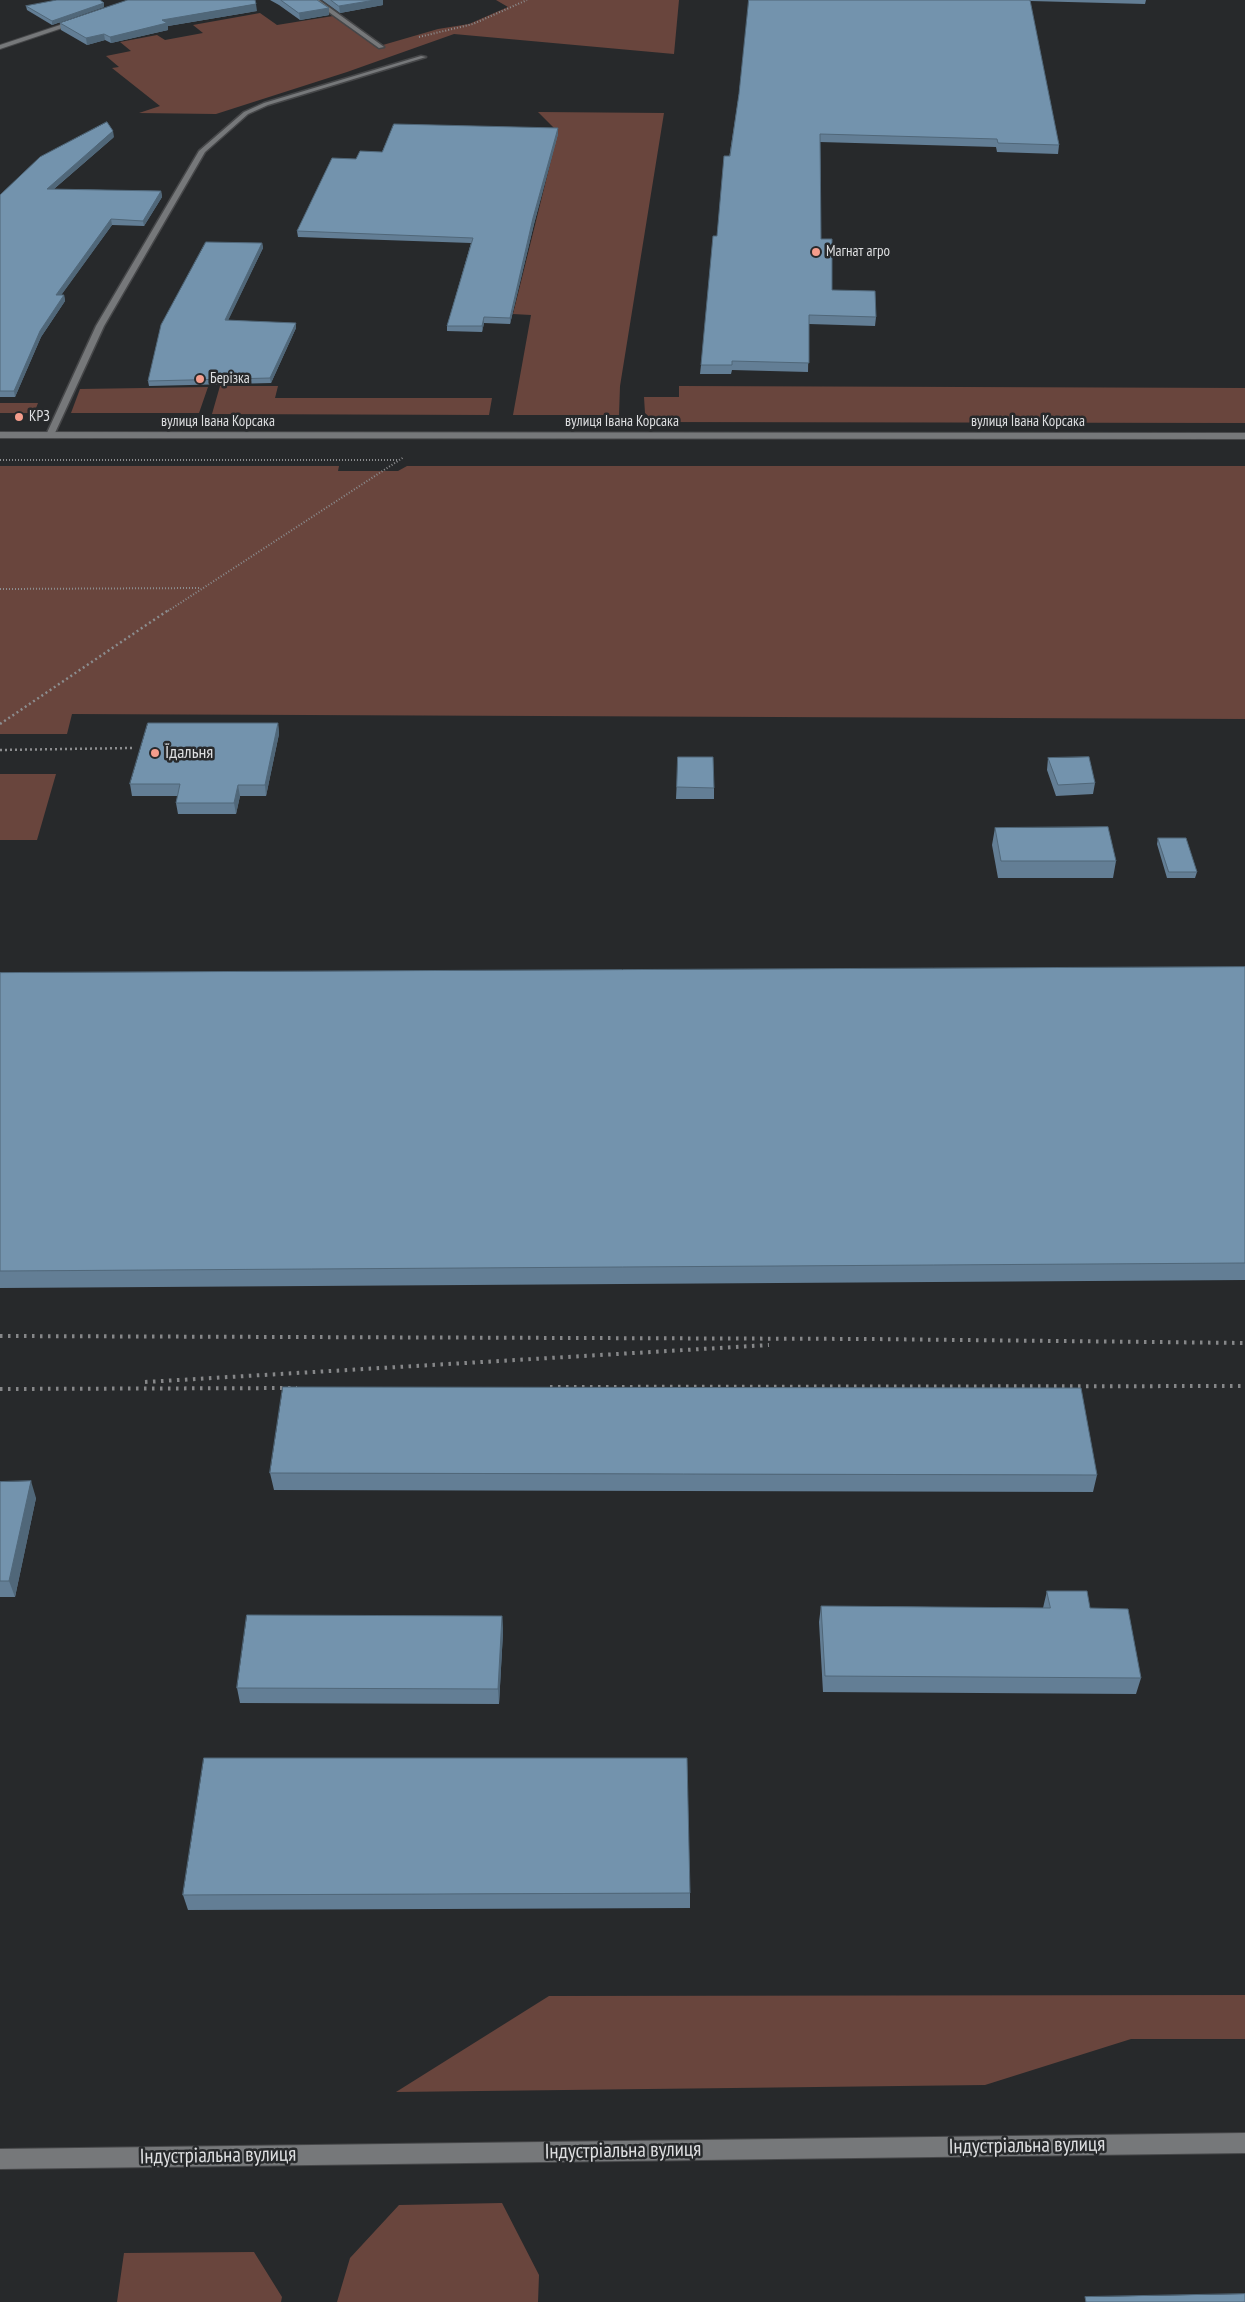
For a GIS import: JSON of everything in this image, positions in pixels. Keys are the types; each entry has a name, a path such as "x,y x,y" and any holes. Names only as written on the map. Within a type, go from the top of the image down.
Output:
{"street":[{"path":"0,47 89,16"},
{"name":"вулиця Івана Корсака","path":"0,435 1245,436"},
{"name":"Індустріальна вулиця","path":"0,2159 1245,2143"}],"lane":[{"path":"315,0 381,47"},
{"path":"50,435 100,326 202,151 246,113 266,104 423,57"}],"path":[{"path":"0,724 202,588 438,436"},
{"path":"0,460 398,460"},
{"path":"0,589 202,588"},
{"path":"0,750 132,748"}],"shaded area":[{"path":"496,0 679,0 674,54 454,34 347,72 216,114 139,113 160,106 112,68 119,67 106,56 131,51 120,42 157,35 165,40 203,33 193,25 260,13 277,25 333,16 376,47 438,29 469,24 508,7"},
{"path":"538,112 664,113 620,386 619,415 513,415 531,315 513,314 558,132"},
{"path":"220,386 278,386 275,398 492,398 489,415 212,414"},
{"path":"679,386 1245,388 1245,423 655,422 645,413 644,397 679,397"},
{"path":"208,387 199,413 71,413 80,389"},
{"path":"0,403 38,403 34,413 0,413"},
{"path":"0,466 339,466 338,471 398,471 407,466 1245,466 1245,719 72,714 67,734 0,734"},
{"path":"0,774 56,774 37,840 0,840"},
{"path":"1245,1995 1245,2039 1131,2039 985,2085 396,2092 549,1996"},
{"path":"502,2203 539,2275 538,2302 337,2302 350,2258 399,2205"},
{"path":"254,2252 282,2297 281,2302 117,2302 124,2253"}],"building":[{"path":"57,0 100,0 104,3 52,21 26,6"},
{"path":"128,0 255,0 256,4 162,20 167,23 110,37 104,34 86,38 60,23"},
{"path":"281,0 317,0 329,8 299,13"},
{"path":"331,0 375,0 339,6"},
{"path":"749,0 1030,0 1059,145 998,143 997,139 820,134 821,239 832,239 832,290 875,291 876,317 809,315 809,363 732,361 732,365 701,365 713,236 717,236 724,156 730,156"},
{"path":"107,122 113,131 47,189 161,191 143,221 111,219 56,295 64,295 40,331 14,391 0,391 0,195 40,157"},
{"path":"394,124 558,128 533,218 510,318 484,317 482,326 447,326 473,238 297,231 332,158 356,159 360,151 382,152"},
{"path":"206,242 262,243 225,320 296,323 270,378 148,381 161,325"},
{"path":"148,723 278,723 265,785 238,785 234,803 176,803 180,784 130,784"},
{"path":"678,757 713,757 714,788 677,787"},
{"path":"1089,757 1095,783 1058,785 1048,758"},
{"path":"1108,827 1116,861 1001,861 995,828"},
{"path":"1158,838 1186,838 1197,872 1169,872"},
{"path":"1245,967 1245,1263 0,1271 0,973"},
{"path":"283,1387 1081,1388 1097,1475 270,1473"},
{"path":"31,1481 9,1581 0,1581 0,1482"},
{"path":"1047,1591 1087,1591 1090,1608 1128,1609 1141,1678 825,1676 821,1606 1050,1608"},
{"path":"247,1615 502,1616 498,1689 237,1688"},
{"path":"204,1758 687,1758 690,1893 183,1895"},
{"path":"1245,2294 1245,2302 1086,2302 1085,2297"}],"railway":[{"path":"0,1336 869,1339 1245,1343"},
{"path":"145,1382 769,1345"},
{"path":"550,1387 1245,1386"},
{"path":"0,1389 297,1388"}],"place":[{"name":"Магнат агро","path":"816,252"},
{"name":"Берізка","path":"200,379"},
{"name":"КРЗ","path":"19,417"},
{"name":"Їдальня","path":"155,753"}]}
